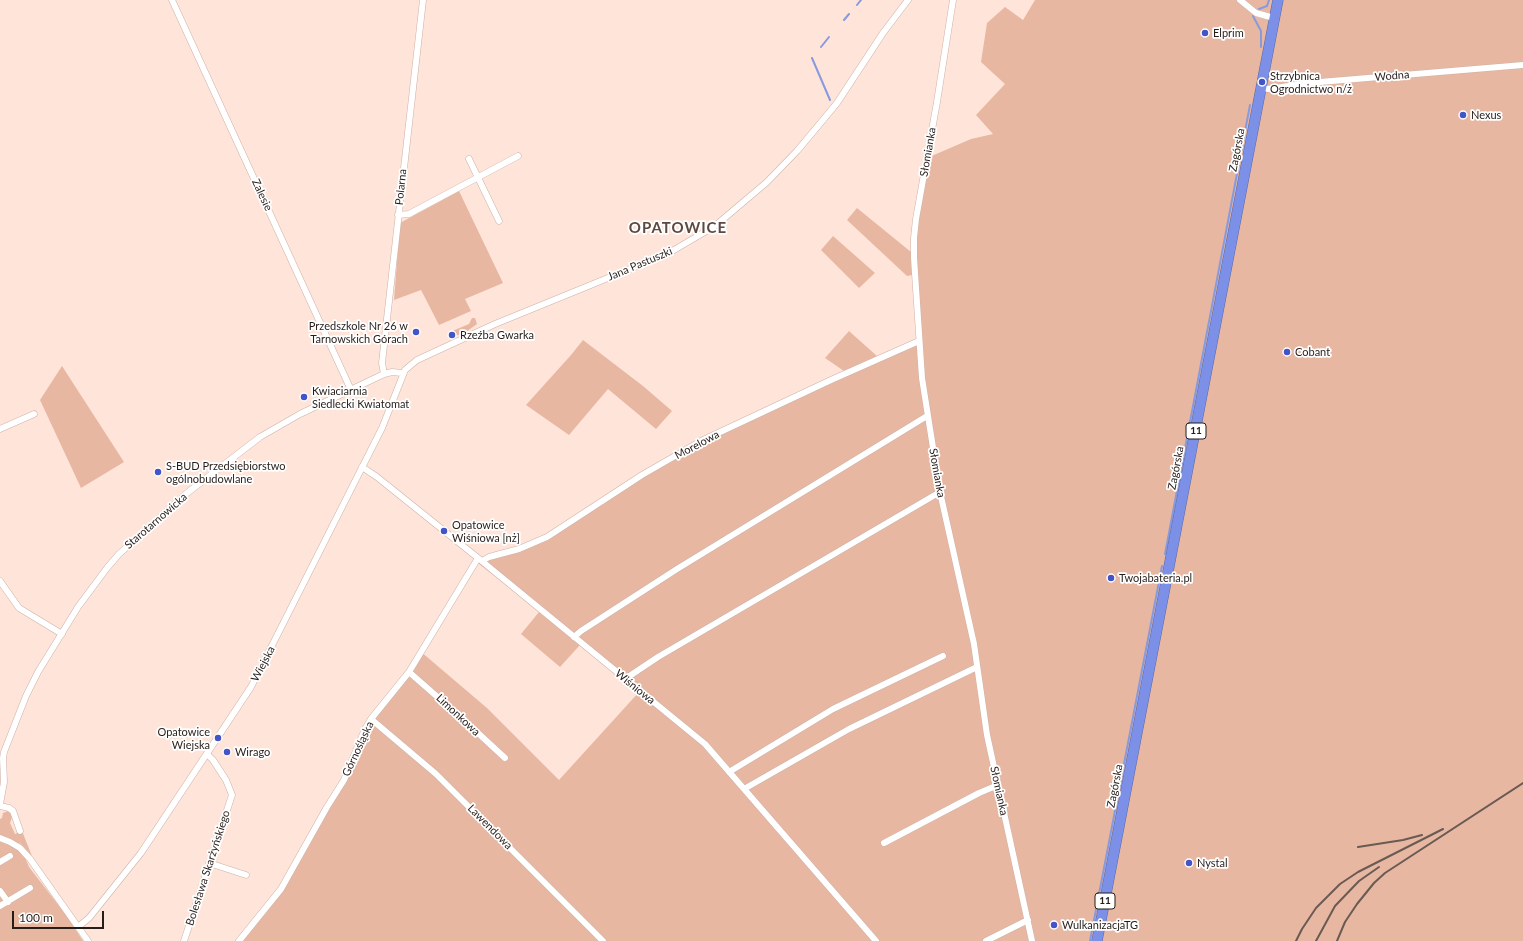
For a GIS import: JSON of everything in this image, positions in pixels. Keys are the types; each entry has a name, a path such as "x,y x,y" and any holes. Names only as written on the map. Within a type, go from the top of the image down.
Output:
{"highway":[{"name":"Zagórska","path":"1097,941 1278,0"}],"street":[{"name":"Zalesie","path":"172,0 351,390"},
{"name":"Polarna","path":"384,374 382,363 423,0"},
{"name":"Jana Pastuszki","path":"402,373 412,363 432,352 494,324 652,260 696,238 715,226 767,182 797,151 823,120 848,86 883,33 908,0"},
{"name":"Słomianka","path":"953,0 915,232 914,258 922,378 940,492 974,644 987,736 1032,941"},
{"path":"1240,0 1256,13 1274,18"},
{"name":"Wodna","path":"1261,88 1269,89 1308,83 1523,65"},
{"path":"398,215 409,214 518,156"},
{"path":"469,159 499,221"},
{"name":"Morelowa","path":"480,560 519,549 547,537 642,476 701,441 830,380 919,341"},
{"name":"Starotarnowicka","path":"2,750 31,685 89,591 119,554 187,493 260,437 300,414 384,374 392,372 402,373"},
{"name":"Wiejska","path":"78,927 89,918 126,873 251,687 287,618 389,412 402,373"},
{"path":"0,430 34,414"},
{"path":"574,637 677,569 927,416"},
{"name":"Wiśniowa","path":"362,467 480,560 705,744 876,941"},
{"path":"625,679 658,657 940,492"},
{"name":"Górnośląska","path":"239,941 281,889 327,807 340,787 365,729 371,719 410,672 480,560"},
{"path":"0,581 19,608 62,634"},
{"path":"729,772 833,709 943,656"},
{"path":"744,789 849,729 977,667"},
{"name":"Limonkowa","path":"410,672 505,758"},
{"name":"Lawendowa","path":"371,719 436,774 603,941"},
{"path":"2,750 4,782 0,805 12,809 20,831"},
{"name":"Bolesława Skarżyńskiego","path":"184,941 232,795 226,780 213,760 207,754"},
{"path":"884,843 998,785"},
{"path":"0,838 20,848 88,941"},
{"path":"0,862 10,856"},
{"path":"209,863 246,875"},
{"path":"0,906 30,888"},
{"path":"0,890 8,902"},
{"path":"986,941 1028,920"}],"shaded area":[{"path":"1035,0 1523,0 1523,941 236,941 272,899 346,772 360,738 420,651 487,708 559,780 639,692 574,638 474,560 516,551 543,538 688,447 919,338 915,225 927,158 971,139 993,134 976,115 1005,84 981,62 987,23 1005,7 1023,20"},
{"path":"459,191 503,283 465,299 471,311 439,325 421,290 394,300 400,223"},
{"path":"857,208 911,252 912,275 907,276 847,220"},
{"path":"833,236 875,273 859,288 821,250"},
{"path":"472,318 475,318 477,324 466,332 450,338 450,332 469,324"},
{"path":"849,331 877,356 844,371 825,358"},
{"path":"583,340 643,386 672,411 656,429 608,389 569,435 526,405"},
{"path":"62,366 124,462 81,488 40,400"},
{"path":"539,612 580,645 560,667 521,634"},
{"path":"8,811 12,817 10,823 15,834 22,831 32,856 19,842 29,867 66,915 83,941 0,941 0,819 2,818 3,813"}],"waterway":[{"path":"857,5 861,0"},
{"path":"1259,9 1267,6 1269,0"},
{"path":"844,20 849,14"},
{"path":"1253,16 1261,31 1261,47"},
{"path":"821,47 829,37"},
{"path":"812,58 830,100"},
{"path":"1165,554 1250,105"},
{"path":"1090,941 1162,566"}],"railway":[{"path":"1337,941 1345,922 1357,904 1374,883 1385,873 1523,783"},
{"path":"1296,941 1316,908 1340,884 1358,872 1443,829"},
{"path":"1358,847 1403,840 1422,835"},
{"path":"1316,941 1335,906 1359,881 1379,867"}],"place":[{"name":"Elprim","path":"1205,33"},
{"name":"Strzybnica Ogrodnictwo n/ż","path":"1262,82"},
{"name":"Nexus","path":"1463,115"},
{"name":"Przedszkole Nr 26 w Tarnowskich Górach","path":"416,332"},
{"name":"Rzeźba Gwarka","path":"452,335"},
{"name":"Cobant","path":"1287,352"},
{"name":"Kwiaciarnia Siedlecki Kwiatomat","path":"304,397"},
{"name":"S-BUD Przedsiębiorstwo ogólnobudowlane","path":"158,472"},
{"name":"Opatowice Wiśniowa [nż]","path":"444,531"},
{"name":"Twojabateria.pl","path":"1111,578"},
{"name":"Opatowice Wiejska","path":"218,738"},
{"name":"Wirago","path":"227,752"},
{"name":"Nystal","path":"1189,863"},
{"name":"WulkanizacjaTG","path":"1054,925"}],"district":[{"name":"OPATOWICE","path":"678,228"}]}
